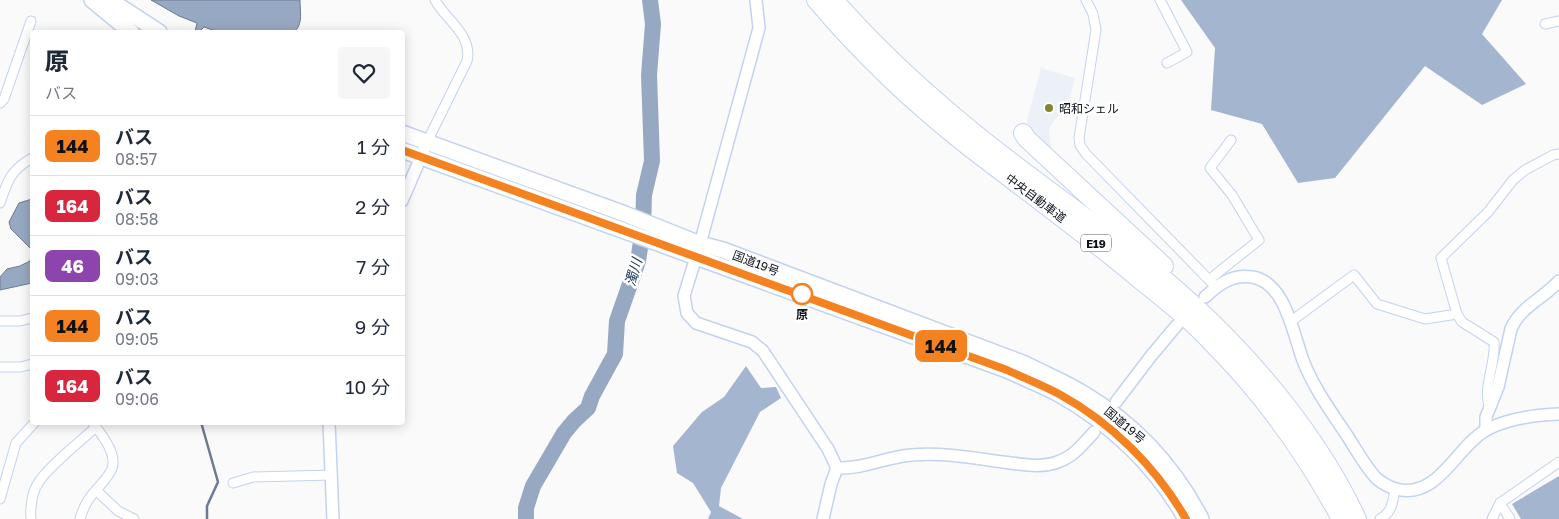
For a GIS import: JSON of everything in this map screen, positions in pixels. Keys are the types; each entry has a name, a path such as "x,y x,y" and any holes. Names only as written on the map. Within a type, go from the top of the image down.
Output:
{"highway":[{"path":"92,0 129,30"},
{"path":"112,0 156,30"},
{"name":"中央自動車道","path":"816,0 872,60 916,102 966,144 1094,242 1179,311 1211,342 1250,383 1288,432 1341,519"},
{"name":"中央自動車道","path":"834,0 882,50 974,132 1150,268 1220,331 1263,377 1297,421 1326,464 1356,519"},
{"path":"1023,133 1027,139 1231,329 1299,408 1318,437 1326,464"},
{"name":"国道19号","path":"405,134 670,240 1007,370 1059,394 1094,416 1147,463 1167,489 1186,519"},
{"name":"国道19号","path":"405,151 623,221"},
{"name":"国道19号","path":"698,250 723,250 1016,361 1083,393 1134,431 1154,451 1174,475 1201,519"}],"street":[{"path":"405,194 427,142 469,54 467,44 456,25 435,0"},
{"path":"756,0 760,28 684,296 687,314 696,323 752,342 763,351 828,450 837,468 823,519"},
{"path":"1086,0 1094,14 1096,30 1078,138 1080,144 1086,154 1213,283"},
{"path":"1160,0 1187,52 1167,63"},
{"path":"0,102 4,99 31,21"},
{"path":"1545,24 1559,21"},
{"path":"1205,296 1213,283 1259,240 1232,195 1210,168 1231,140"},
{"path":"1489,406 1486,397 1495,353 1494,342 1462,322 1456,314 1441,258 1488,212 1513,180 1525,170 1553,154 1559,154"},
{"path":"0,203 8,179 16,169 30,159"},
{"path":"1290,322 1354,275 1376,304 1425,318 1456,314"},
{"path":"1213,283 1222,282 1236,276 1260,278 1277,292 1290,322 1303,362 1322,398 1371,471 1383,484 1395,489 1412,491 1431,484 1465,448 1486,430 1516,418 1559,414"},
{"path":"1486,430 1486,417 1498,387 1511,329 1515,321 1533,303 1549,292 1559,281"},
{"path":"0,322 30,318"},
{"path":"1116,402 1177,325"},
{"path":"0,367 21,367 30,365"},
{"path":"0,500 16,443 31,425"},
{"path":"31,519 30,512 37,485 52,467 94,425 108,445 114,459 113,470 83,509 80,519"},
{"path":"329,425 333,519"},
{"path":"837,468 852,468 910,455 935,454 1025,465 1043,465 1058,462 1068,457 1082,446 1094,432"},
{"path":"1492,519 1500,503 1559,462"},
{"path":"233,483 253,477 332,475"},
{"path":"1383,518 1392,505 1395,489"},
{"path":"96,490 118,511 134,519"},
{"path":"1500,503 1510,519"}],"shaded area":[{"path":"151,0 300,0 300,24 295,30 212,30 204,27 201,30 195,30 197,23 179,16"},
{"path":"1181,0 1502,0 1482,34 1526,84 1482,105 1425,66 1335,178 1298,183 1262,124 1211,110 1215,48"},
{"name":"昭和シェル","path":"1041,68 1075,78 1067,111 1055,119 1049,129 1051,148 1048,152 1029,132 1027,120"},
{"path":"30,200 30,248 11,229 9,222 19,203"},
{"path":"30,261 30,283 0,290 0,277 7,269"},
{"path":"746,366 761,388 776,387 781,398 760,412 721,488 719,506 743,519 708,519 711,512 693,483 677,473 673,446 702,412 724,397"},
{"path":"1559,476 1559,519 1521,519 1512,504"}],"waterway":[{"name":"濁川","path":"526,519 526,508 533,486 564,433 588,408 592,396 615,354 617,321 638,261 643,229 644,195 652,161 649,75 653,24 650,0"},
{"path":"202,425 218,482 207,506 207,519"}],"bus line":[{"name":"144","path":"405,151 1007,370 1059,394 1094,416 1147,463 1167,489 1186,519"}],"place":[{"name":"昭和シェル","path":"1049,108"},
{"name":"原","path":"802,294"}]}
